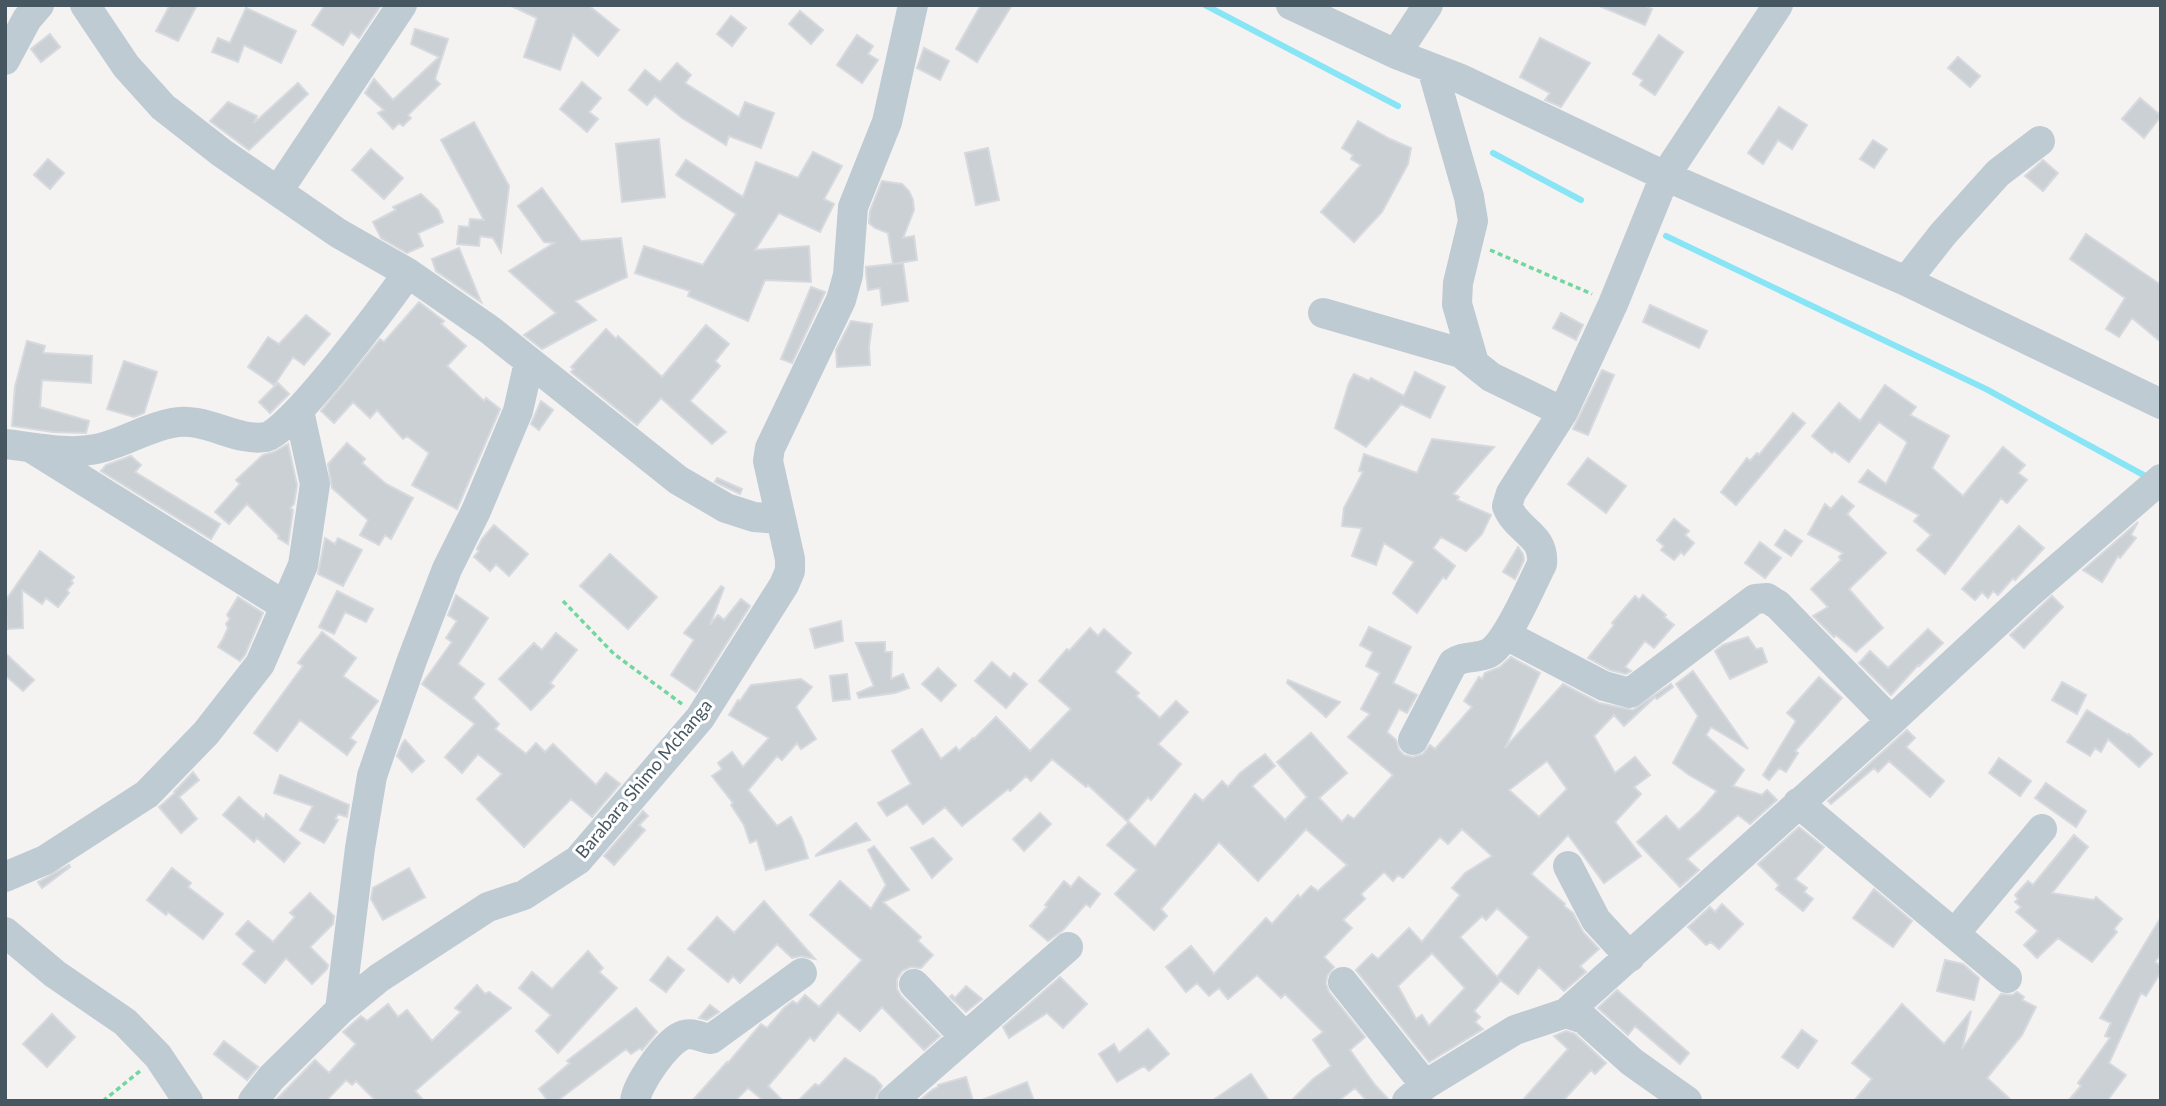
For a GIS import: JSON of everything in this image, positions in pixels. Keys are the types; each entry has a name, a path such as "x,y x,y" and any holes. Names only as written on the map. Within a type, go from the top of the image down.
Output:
{"street":[{"path":"5,60 27,19 39,5"},
{"path":"85,5 126,66 163,107 338,233 408,273 490,330 678,480 726,508 754,517 781,519"},
{"path":"278,191 402,5"},
{"name":"Barabara Shimo Mchanga","path":"253,1101 271,1078 340,1010 379,978 488,907 524,895 578,860 700,718 784,585 790,571 790,559 768,461 770,448 841,300 848,275 853,207 887,122 914,5"},
{"path":"1291,5 1396,54 1461,79 1665,176 1906,281 2161,404"},
{"path":"1396,54 1428,5"},
{"path":"1413,740 1453,663 1461,658 1491,652 1506,635 1542,564 1543,552 1539,544 1511,517 1507,506 1511,493 1563,412 1613,304 1665,176 1778,5"},
{"path":"1432,68 1469,197 1473,221 1458,283 1457,304 1474,362"},
{"path":"1906,281 1943,234 1998,173 2040,141"},
{"path":"17,445 94,450 144,430 184,421 194,421 251,437 275,435 299,411 408,273"},
{"path":"1324,313 1461,353 1503,383 1563,412"},
{"path":"340,1010 360,848 372,776 447,569 476,511 518,411 529,362"},
{"path":"5,877 45,860 147,794 206,733 260,664 303,565 315,484 299,411"},
{"path":"17,445 285,606"},
{"path":"1343,982 1416,1093 1515,1030 1566,1013 2026,596 2161,479"},
{"path":"1506,635 1604,686 1630,692 1755,599 1767,598 1778,605 1891,721"},
{"path":"1798,803 2007,978"},
{"path":"1955,933 2042,830"},
{"path":"1568,866 1597,920 1630,957"},
{"path":"5,932 55,974 125,1022 158,1056 188,1101"},
{"path":"892,1101 1068,947"},
{"path":"635,1101 648,1069 681,1035 694,1034 711,1039 802,973"},
{"path":"914,984 965,1037"},
{"path":"1566,1013 1584,1019 1632,1062 1688,1101"}],"path":[{"path":"1468,242 1502,254 1613,304"},
{"path":"564,601 614,654 700,718"},
{"path":"103,1101 158,1056"}],"building":[{"path":"170,5 197,5 178,41 156,31"},
{"path":"325,5 381,5 359,38 351,32 343,45 312,25"},
{"path":"509,5 588,5 619,30 598,56 573,34 560,70 524,57 537,18"},
{"path":"981,5 1012,5 977,62 956,49"},
{"path":"1597,5 1643,5 1652,9 1645,25"},
{"path":"246,8 296,31 281,63 244,45 238,62 212,52 218,38 230,43"},
{"path":"800,11 823,30 811,44 789,24"},
{"path":"731,16 746,28 732,46 717,34"},
{"path":"415,29 448,39 435,79 440,84 408,115 411,118 403,126 399,123 393,129 378,113 384,110 365,93 374,79 393,100 439,57 411,44"},
{"path":"50,34 60,47 41,62 31,49"},
{"path":"857,35 873,46 868,54 878,60 862,83 837,65"},
{"path":"1659,35 1683,52 1655,95 1640,85 1643,80 1633,74"},
{"path":"1540,38 1590,63 1561,107 1545,100 1550,93 1520,77"},
{"path":"924,48 949,61 940,80 917,68"},
{"path":"1958,57 1980,76 1970,87 1948,68"},
{"path":"677,63 691,75 685,83 739,117 745,102 774,113 761,148 729,136 726,145 682,118 655,96 647,105 629,90 645,70 660,82"},
{"path":"582,82 601,98 589,112 598,119 587,132 560,109"},
{"path":"298,83 308,94 249,150 210,121 228,102 257,116 254,123"},
{"path":"2140,98 2161,116 2144,138 2122,119"},
{"path":"1779,107 1807,125 1792,149 1778,140 1763,164 1748,153"},
{"path":"1358,121 1411,148 1408,164 1382,212 1354,242 1321,212 1361,165 1351,159 1353,155 1342,148"},
{"path":"474,122 509,186 501,252 493,238 480,236 479,246 457,244 459,226 469,227 470,219 484,220 441,140"},
{"path":"659,139 665,197 622,202 616,144"},
{"path":"1873,140 1887,149 1874,168 1860,159"},
{"path":"988,148 999,200 976,205 965,153"},
{"path":"371,149 403,178 384,199 352,170"},
{"path":"813,152 842,166 824,199 834,204 820,232 779,213 755,250 809,246 811,282 765,280 748,321 688,296 690,291 635,273 644,246 703,265 736,214 676,175 686,160 743,197 756,162 798,178"},
{"path":"48,159 64,173 50,189 34,175"},
{"path":"2043,160 2058,173 2043,191 2025,176"},
{"path":"882,181 902,184 913,200 914,210 903,238 914,236 917,260 893,264 888,233 869,223 870,211"},
{"path":"542,188 581,241 621,238 627,277 575,301 596,320 542,349 524,335 556,313 509,271 554,243 544,242 518,206"},
{"path":"421,194 438,210 443,222 418,233 423,246 407,253 381,238 373,222 396,210 393,207"},
{"path":"2086,234 2161,285 2161,342 2132,318 2119,337 2106,329 2125,298 2070,259"},
{"path":"459,248 481,302 436,271 432,259"},
{"path":"903,263 908,301 882,305 880,288 868,290 866,267"},
{"path":"811,287 825,292 792,363 781,359"},
{"path":"419,302 444,321 441,324 466,346 447,366 484,401 486,398 500,409 457,509 412,485 429,453 407,436 403,439 377,410 370,418 353,402 334,423 321,411 380,339 384,342"},
{"path":"1650,305 1707,331 1699,348 1643,322"},
{"path":"1561,313 1583,325 1576,340 1553,328"},
{"path":"306,315 330,334 304,365 293,357 274,385 248,367 268,337 279,344"},
{"path":"851,321 872,324 870,365 837,367 836,350"},
{"path":"706,325 729,344 715,361 720,366 690,401 726,432 712,444 661,398 637,425 571,372 574,369 571,367 606,329 616,339 618,336 662,377"},
{"path":"27,341 45,346 43,353 92,356 91,383 42,380 40,407 89,421 86,433 53,432 12,426 15,387"},
{"path":"124,361 157,372 144,413 134,417 107,409"},
{"path":"1602,370 1614,375 1588,435 1573,429"},
{"path":"1415,372 1445,387 1430,418 1401,404 1366,447 1335,428 1354,374 1369,381 1371,378 1404,396"},
{"path":"278,383 289,394 270,413 259,402"},
{"path":"1885,385 1916,407 1910,415 1949,436 1932,468 1963,496 2003,447 2025,465 2018,473 2027,480 2007,503 2001,498 1945,574 1917,550 1931,535 1914,521 1919,515 1859,482 1868,470 1886,484 1906,441 1879,422 1849,462 1834,451 1832,453 1812,436 1839,403 1860,421"},
{"path":"541,401 553,410 539,430 531,424"},
{"path":"1793,413 1805,423 1736,505 1721,492 1747,458 1750,461 1757,453 1759,455"},
{"path":"1432,439 1494,447 1453,494 1459,497 1457,500 1491,515 1482,534 1466,551 1441,537 1433,548 1455,566 1446,579 1443,577 1417,613 1393,593 1414,562 1384,543 1376,565 1352,556 1362,528 1342,526 1344,508 1363,472 1359,471 1364,454 1417,473"},
{"path":"347,443 365,459 362,463 386,484 413,498 391,539 385,535 379,545 360,535 368,520 332,488 328,464"},
{"path":"288,444 297,485 294,504 290,508 293,510 288,544 278,538 247,504 229,524 215,512 240,484 236,480 263,455"},
{"path":"131,456 141,465 135,472 220,524 211,539 101,471 106,465"},
{"path":"1588,458 1626,486 1606,513 1568,484"},
{"path":"717,478 742,489 740,494 715,482"},
{"path":"1842,496 1854,506 1847,514 1886,553 1849,589 1883,628 1856,652 1836,635 1834,637 1813,616 1828,607 1811,589 1841,560 1839,557 1843,553 1808,534 1825,504 1831,509"},
{"path":"1674,519 1689,531 1685,535 1694,543 1684,555 1681,552 1674,560 1661,550 1664,546 1657,540"},
{"path":"2138,522 2131,535 2136,538 2120,558 2118,556 2102,582 2083,570"},
{"path":"494,525 528,554 509,576 496,564 490,571 474,557 479,551 477,549 482,539"},
{"path":"2019,526 2044,548 1998,595 1993,591 1988,598 1982,592 1975,600 1962,589"},
{"path":"1785,530 1802,541 1791,556 1775,545"},
{"path":"325,538 335,544 338,538 362,550 343,586 318,574"},
{"path":"1760,542 1781,558 1765,578 1745,563"},
{"path":"1518,547 1524,560 1515,579 1503,572"},
{"path":"40,551 74,577 67,590 69,593 58,607 46,598 42,604 22,590 23,628 7,629 6,600"},
{"path":"610,554 657,597 628,629 580,586"},
{"path":"721,586 724,588 710,625 718,615 724,620 741,599 750,606 696,692 671,675 694,640 684,633"},
{"path":"337,591 373,609 366,622 345,612 334,634 319,627"},
{"path":"456,595 488,618 458,664 484,684 473,698 499,724 495,729 526,754 536,743 545,752 553,744 596,785 606,773 620,784 592,817 571,799 524,847 477,799 502,774 478,754 462,773 445,757 475,724 422,684 452,642 446,638 457,621 448,615"},
{"path":"1643,595 1674,625 1654,648 1645,641 1625,667 1631,671 1626,674 1610,670 1588,658 1635,596 1639,600"},
{"path":"2052,596 2063,607 2024,648 2010,635"},
{"path":"238,597 263,613 240,661 218,647 228,628 226,624 230,619 227,615"},
{"path":"841,621 843,641 815,648 810,629"},
{"path":"1369,627 1411,647 1393,683 1417,695 1407,713 1399,709 1387,732 1396,740 1404,755 1413,757 1423,754 1430,745 1435,749 1472,707 1464,701 1479,677 1482,679 1485,673 1500,667 1511,657 1540,673 1505,748 1563,684 1599,703 1633,710 1671,684 1673,687 1657,699 1655,697 1624,726 1614,715 1594,736 1615,773 1635,757 1650,775 1634,787 1641,794 1615,822 1641,856 1604,883 1568,835 1531,874 1565,904 1583,932 1599,949 1580,966 1586,972 1564,991 1539,967 1518,994 1499,979 1474,1011 1480,1017 1475,1022 1483,1029 1429,1062 1356,970 1372,954 1378,959 1409,928 1422,942 1460,895 1452,888 1465,873 1492,856 1462,829 1448,844 1440,837 1403,878 1398,875 1393,881 1384,872 1361,894 1365,899 1343,920 1352,928 1324,957 1334,967 1327,976 1329,992 1365,1037 1350,1050 1390,1101 1367,1101 1355,1088 1338,1101 1291,1101 1331,1066 1313,1040 1323,1032 1285,994 1281,998 1257,975 1228,999 1219,988 1209,996 1197,983 1186,992 1166,967 1191,946 1214,974 1266,918 1272,924 1298,895 1300,898 1311,886 1318,891 1347,865 1306,829 1258,881 1219,842 1161,909 1167,916 1154,930 1115,894 1137,870 1107,845 1129,822 1155,847 1195,794 1203,801 1222,781 1228,787 1240,773 1265,754 1275,766 1252,786 1285,820 1307,797 1277,762 1311,733 1347,773 1319,798 1342,822 1348,815 1354,819 1393,775 1348,737 1370,714 1361,709 1380,673 1366,666 1373,652 1360,645","holes":["1547,761 1567,789 1539,817 1509,790","1497,908 1529,937 1497,977 1460,937 1482,916 1486,920","1432,953 1465,988 1429,1026 1422,1015 1416,1019 1398,986"]},
{"path":"1090,628 1098,636 1104,629 1131,653 1115,672 1139,693 1136,696 1160,718 1176,701 1188,712 1158,744 1181,764 1151,800 1148,797 1127,821 1088,785 1086,787 1052,759 1031,781 1026,776 962,826 945,807 923,824 907,804 887,816 878,803 911,784 892,751 922,729 941,759 956,747 959,751 996,717 1030,751 1071,709 1039,681"},
{"path":"1928,629 1943,643 1918,665 1891,695 1859,663 1870,651 1888,668"},
{"path":"322,632 356,658 343,676 378,701 350,738 356,742 347,755 300,720 277,751 254,733 303,666 298,663"},
{"path":"556,633 577,650 550,683 554,686 531,710 499,679 534,643 542,650"},
{"path":"1748,637 1756,649 1762,648 1767,662 1730,679 1715,651 1723,645"},
{"path":"885,642 885,652 892,652 891,679 903,674 909,688 895,693 859,698 857,693 874,686 856,643"},
{"path":"5,653 34,680 23,691 5,675"},
{"path":"992,662 1010,678 1014,673 1027,684 1006,708 975,681"},
{"path":"938,668 956,685 941,701 922,684"},
{"path":"1693,671 1748,749 1711,727 1706,735 1744,770 1733,786 1762,795 1767,790 1777,800 1750,824 1738,815 1687,859 1699,870 1680,887 1637,842 1666,816 1679,830 1717,791 1673,763 1698,716 1676,684"},
{"path":"847,674 850,699 833,701 830,676"},
{"path":"1819,677 1842,698 1795,751 1798,753 1786,772 1779,768 1769,780 1763,775 1796,721 1787,713"},
{"path":"801,679 812,687 796,707 816,739 801,749 797,743 782,760 777,756 748,790 777,826 791,817 808,858 766,870 757,840 750,843 744,825 731,805 733,803 712,776 722,769 718,763 732,752 743,767 769,738 729,715 751,685"},
{"path":"1288,680 1340,702 1326,717 1287,683"},
{"path":"2062,682 2086,695 2077,714 2052,700"},
{"path":"2087,710 2129,734 2152,754 2139,767 2108,739 2101,752 2095,748 2090,756 2067,742"},
{"path":"1907,730 1915,738 1906,747 1944,781 1930,797 1889,761 1878,772 1874,768 1831,804 1828,801"},
{"path":"405,740 424,761 412,772 397,756"},
{"path":"1999,758 2031,781 2020,796 1989,773"},
{"path":"193,772 199,780 179,797 197,819 181,833 159,807"},
{"path":"280,775 349,805 347,817 338,814 335,819 338,820 324,843 300,830 313,806 274,793"},
{"path":"2046,783 2086,811 2076,827 2035,798"},
{"path":"239,797 264,819 266,814 300,843 284,862 257,838 254,842 223,815"},
{"path":"643,811 648,816 639,825 645,830 614,865 604,856"},
{"path":"1040,813 1051,824 1024,851 1013,839"},
{"path":"856,823 870,840 816,856 816,855"},
{"path":"1799,827 1824,847 1795,879 1807,888 1804,892 1813,899 1803,911 1776,889 1779,885 1758,864"},
{"path":"2074,835 2088,847 2052,893 2094,900 2096,897 2122,919 2114,929 2117,932 2092,962 2058,938 2037,958 2024,945 2038,931 2016,912 2021,907 2015,902 2018,899 2015,895 2028,881 2033,885"},
{"path":"933,838 952,859 932,878 911,848"},
{"path":"874,846 909,890 883,902 921,937 918,941 933,955 921,968 910,967 902,971 897,979 897,989 940,1036 924,1050 882,1007 860,1031 838,1012 814,1041 810,1037 768,1086 783,1101 764,1101 748,1088 735,1101 692,1101 761,1024 767,1028 784,1008 793,1001 797,1004 805,995 819,1007 862,960 810,915 840,881 871,909 886,885 868,850"},
{"path":"69,865 70,867 42,888 38,882"},
{"path":"172,868 191,883 188,887 223,914 203,939 168,912 166,915 147,900"},
{"path":"409,868 425,897 383,920 371,899 373,888"},
{"path":"1079,877 1100,894 1090,907 1086,904 1063,930 1048,941 1030,926 1047,907 1045,905 1064,881 1071,887"},
{"path":"1874,889 1912,921 1893,947 1853,918"},
{"path":"310,893 334,916 333,924 310,947 328,965 327,969 312,984 286,958 265,983 243,964 255,951 236,934 248,921 273,942 295,917 290,913"},
{"path":"764,901 815,959 801,956 792,958 777,944 740,983 733,976 728,982 688,949 717,917 734,933"},
{"path":"1722,904 1743,924 1719,949 1711,942 1706,945 1688,927 1710,907 1715,912"},
{"path":"2161,917 2161,953 2155,962 2161,966 2161,972 2146,996 2141,993 2109,1063 2126,1075 2107,1101 2068,1101 2081,1086 2078,1083 2110,1038 2105,1036 2111,1023 2100,1018"},
{"path":"588,951 603,968 599,972 617,988 558,1053 536,1031 551,1015 519,988 532,972 552,989"},
{"path":"668,957 684,970 666,992 650,980"},
{"path":"1945,960 1963,964 1979,978 1974,1000 1937,991"},
{"path":"1060,977 1087,1004 1063,1028 1047,1013 1009,1038 1003,1027"},
{"path":"477,985 485,994 489,992 511,1008 415,1091 424,1101 376,1101 356,1081 352,1085 346,1080 326,1101 275,1101 315,1060 329,1073 356,1044 343,1032 361,1016 367,1021 388,1004 398,1017 407,1010 432,1041 461,1012 455,1008"},
{"path":"966,986 982,999 966,1012 950,997 952,995 955,998"},
{"path":"1617,990 1689,1053 1680,1064 1635,1026 1628,1035 1598,1008"},
{"path":"2017,992 2024,997 2022,1000 2036,1007 2022,1035 1987,1078 2012,1101 1854,1101 1872,1079 1852,1063 1902,1004 1944,1044 1971,1011 1962,1049 2001,994 2012,995"},
{"path":"710,1005 719,1012 707,1020 699,1018"},
{"path":"636,1008 657,1032 642,1050 640,1048 631,1054 626,1049 557,1101 548,1101 539,1089 570,1063 567,1061"},
{"path":"52,1014 75,1037 47,1067 23,1044"},
{"path":"1148,1029 1169,1054 1149,1071 1144,1066 1117,1082 1099,1054 1114,1044 1119,1053"},
{"path":"1802,1030 1817,1041 1798,1068 1782,1057"},
{"path":"1566,1031 1575,1034 1606,1063 1595,1074 1591,1070 1563,1101 1522,1101 1568,1049 1554,1036"},
{"path":"224,1041 258,1067 247,1080 214,1054"},
{"path":"845,1058 875,1078 882,1086 874,1101 798,1101 815,1084 819,1086"},
{"path":"1251,1074 1269,1101 1212,1101"},
{"path":"966,1077 973,1101 919,1101 938,1085"},
{"path":"1027,1082 1034,1101 982,1101 982,1100"}],"waterway":[{"path":"1205,5 1398,106"},
{"path":"1493,153 1581,200"},
{"path":"1666,236 1986,389 2149,478"}]}
